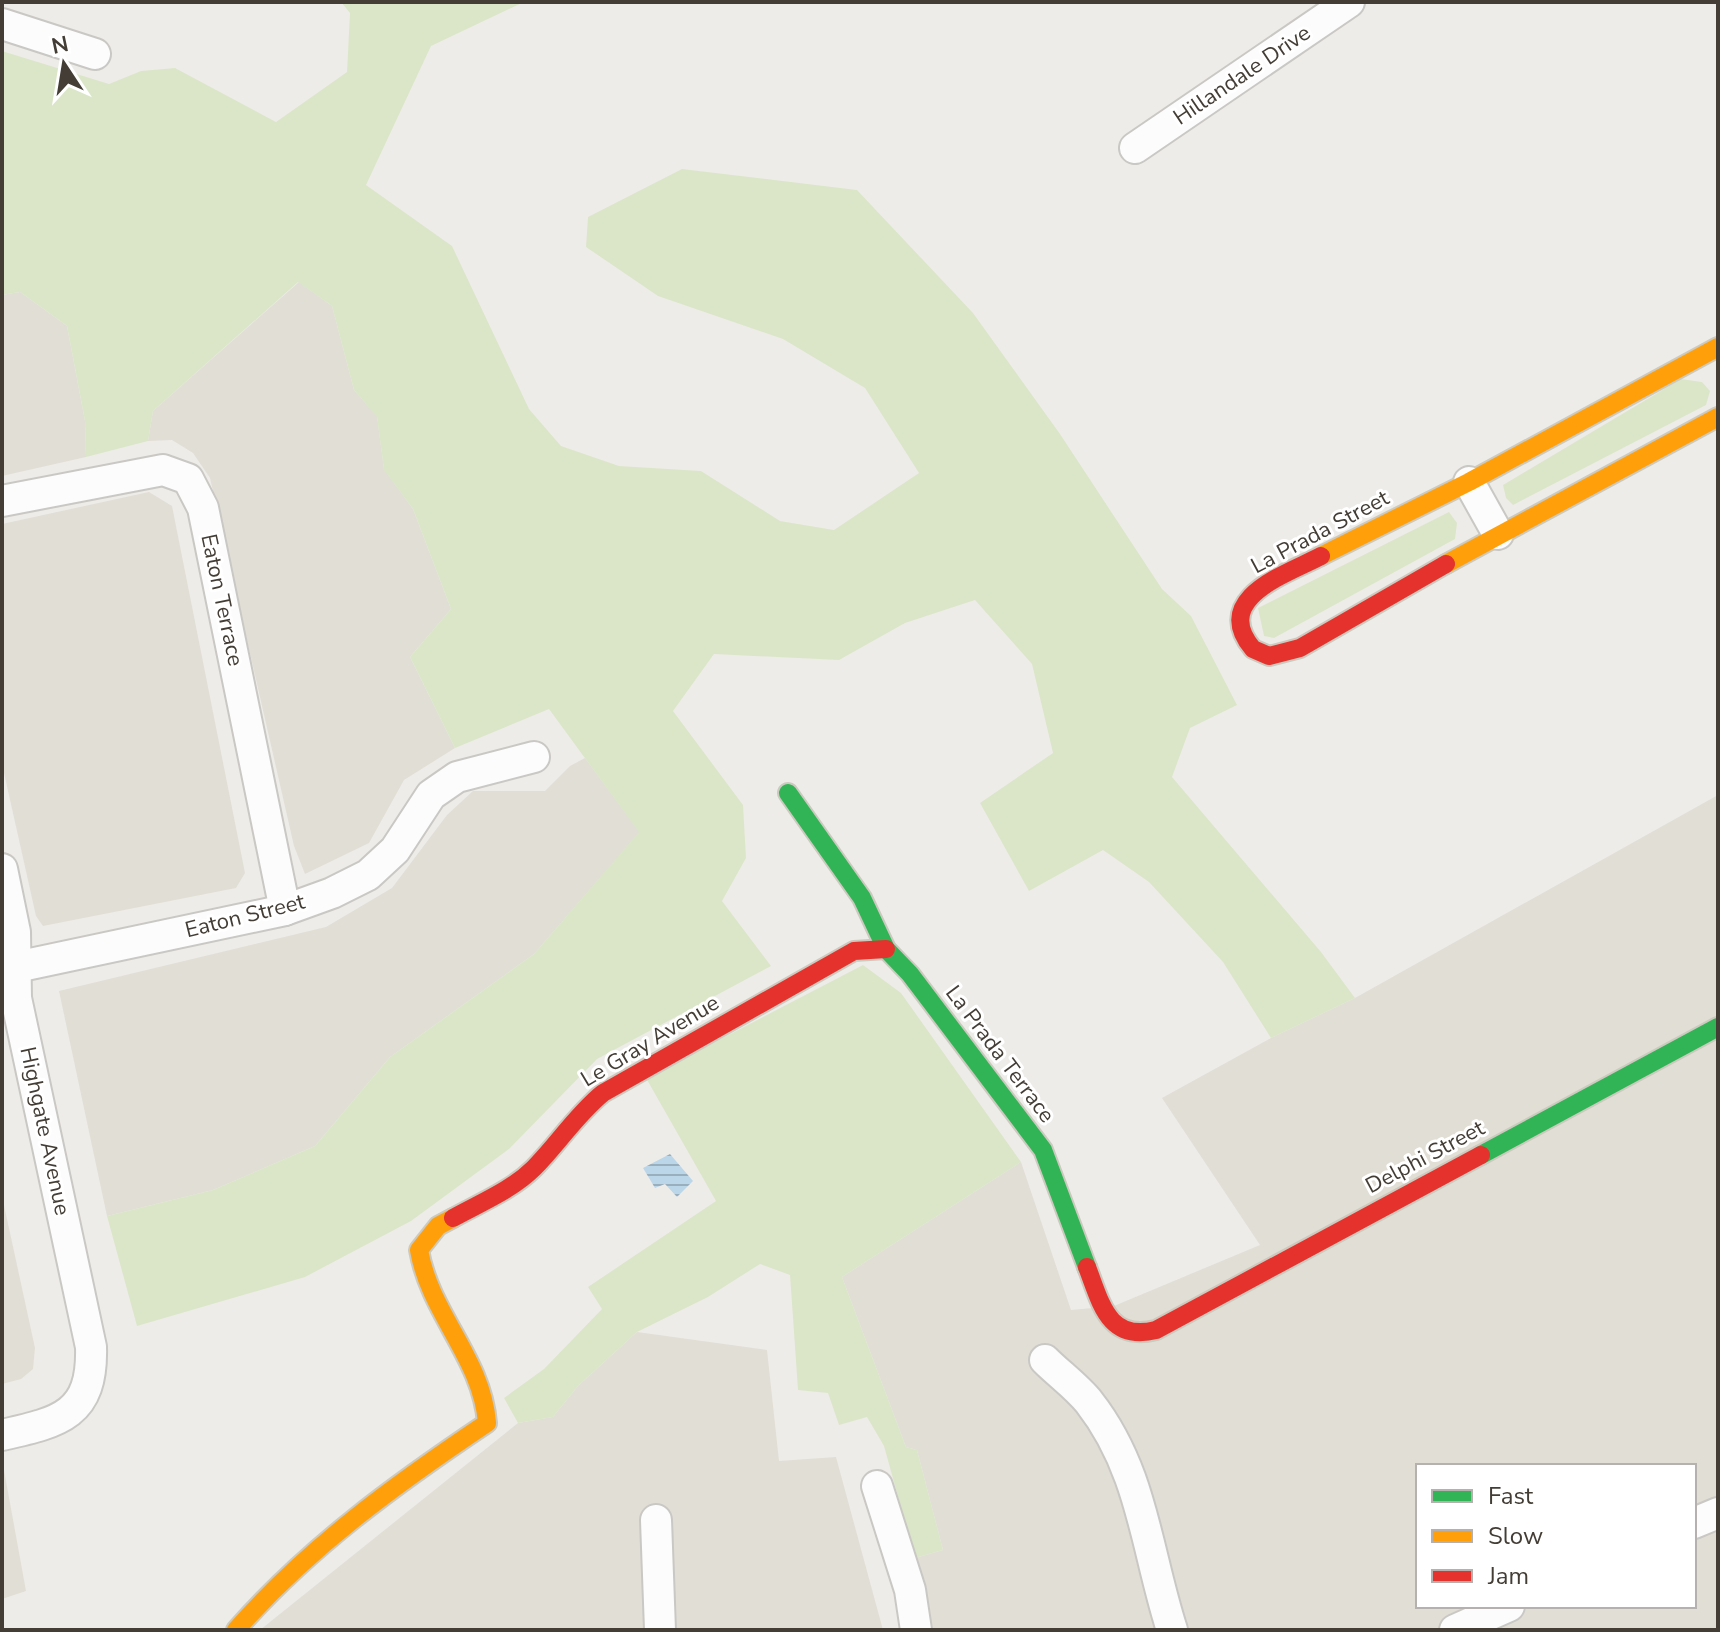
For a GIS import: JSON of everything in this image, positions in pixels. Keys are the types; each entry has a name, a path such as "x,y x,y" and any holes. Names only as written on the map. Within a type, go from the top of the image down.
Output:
{"street":[{"name":"Hillandale Drive","path":"1135,148 1349,2"},
{"path":"2,24 95,54"},
{"name":"La Prada Street","path":"1718,347 1469,482 1262,586 1246,601 1241,623 1245,641 1256,653 1271,656 1300,648 1498,534 1718,417"},
{"name":"Eaton Terrace","path":"2,501 163,470 188,479 203,508 285,910"},
{"path":"1469,482 1498,534"},
{"name":"Eaton Street","path":"9,968 285,910 332,893 368,875 395,850 431,795 457,777 534,757"},
{"name":"La Prada Terrace","path":"788,793 862,898 886,949 910,974 1043,1150 1102,1306 1116,1328 1135,1336 1156,1330"},
{"name":"Highgate Avenue","path":"2,869 15,932 9,968 91,1347 92,1372 86,1393 69,1414 54,1423 2,1435"},
{"name":"Le Gray Avenue","path":"236,1630 333,1533 389,1489 487,1423 488,1403 476,1371 428,1295 420,1273 419,1250 438,1226 509,1187 533,1169 587,1106 603,1093 854,951 886,949"},
{"name":"Delphi Street","path":"1156,1330 1718,1027"},
{"path":"1045,1360 1089,1401 1125,1459 1141,1501 1156,1582 1172,1630"},
{"path":"877,1486 910,1590 916,1630"},
{"path":"1696,1522 1718,1513"},
{"path":"656,1520 660,1630"},
{"path":"1455,1630 1504,1608"}],"shaded area":[{"path":"299,282 332,306 354,390 377,416 384,469 413,509 451,609 410,657 455,748 404,780 369,843 305,874 294,846 210,478 193,453 172,440 148,441 153,411"},
{"path":"20,292 67,326 85,421 86,457 2,476 2,295"},
{"path":"149,492 172,506 245,873 236,888 43,926 36,916 2,764 2,524"},
{"path":"585,758 640,832 534,954 390,1057 315,1146 213,1190 107,1216 59,991 326,927 392,888 447,815 473,791 545,791 570,766"},
{"path":"1718,795 1718,1630 922,1630 915,1558 943,1550 917,1450 906,1447 842,1277 1021,1162 1071,1310 1114,1306 1260,1245 1162,1098 1271,1038 1355,998"},
{"path":"2,1196 35,1348 33,1369 21,1379 2,1384"},
{"path":"637,1332 767,1350 779,1461 836,1457 883,1630 260,1630 518,1423 553,1417 578,1386"},
{"path":"2,1459 26,1591 2,1599"}],"green space":[{"path":"341,2 524,2 431,46 366,185 452,246 529,409 561,446 619,466 701,471 780,521 834,530 919,473 865,388 783,339 658,296 586,247 588,217 682,169 857,190 973,313 1060,434 1162,589 1191,616 1237,705 1190,728 1172,777 1321,952 1355,998 1271,1038 1223,962 1149,882 1103,850 1029,891 980,803 1053,753 1032,664 975,600 905,623 839,660 714,654 673,711 743,805 746,858 722,901 771,966 597,1059 509,1149 411,1221 305,1277 137,1326 107,1216 213,1190 315,1146 390,1057 534,954 639,832 549,709 455,748 410,657 451,609 413,509 384,470 377,417 354,390 332,306 298,282 153,411 148,441 86,457 85,421 67,326 20,292 2,295 2,51 109,84 141,71 175,68 276,122 347,72 350,13"},
{"path":"1681,379 1702,382 1710,391 1706,405 1513,505 1506,498 1503,485"},
{"path":"1449,512 1457,523 1455,539 1274,638 1264,636 1258,608"},
{"path":"863,965 901,993 1021,1162 842,1277 906,1447 917,1450 943,1550 915,1558 884,1446 867,1417 839,1425 828,1393 798,1390 790,1275 760,1264 708,1297 637,1332 578,1386 553,1417 518,1423 504,1398 544,1369 602,1309 588,1287 716,1201 646,1078"}],"water":[{"path":"670,1154 693,1181 677,1197 665,1184 655,1188 643,1168"}],"traffic: fast":[{"path":"788,793 862,898 886,949 910,974 1043,1150 1087,1267"},
{"path":"1481,1155 1718,1027"}],"traffic: slow":[{"path":"1321,556 1469,482 1718,347"},
{"path":"1446,564 1718,417"},
{"path":"236,1630 293,1571 355,1518 487,1423 476,1378 434,1295 419,1250 438,1226 453,1218"}],"traffic: jam":[{"path":"1321,556 1273,580 1247,602 1241,615 1242,631 1253,649 1269,656 1300,648 1446,564"},
{"path":"453,1218 525,1176 603,1093 854,951 886,949"},
{"path":"1087,1267 1102,1306 1117,1325 1140,1332 1156,1330 1481,1155"}]}
